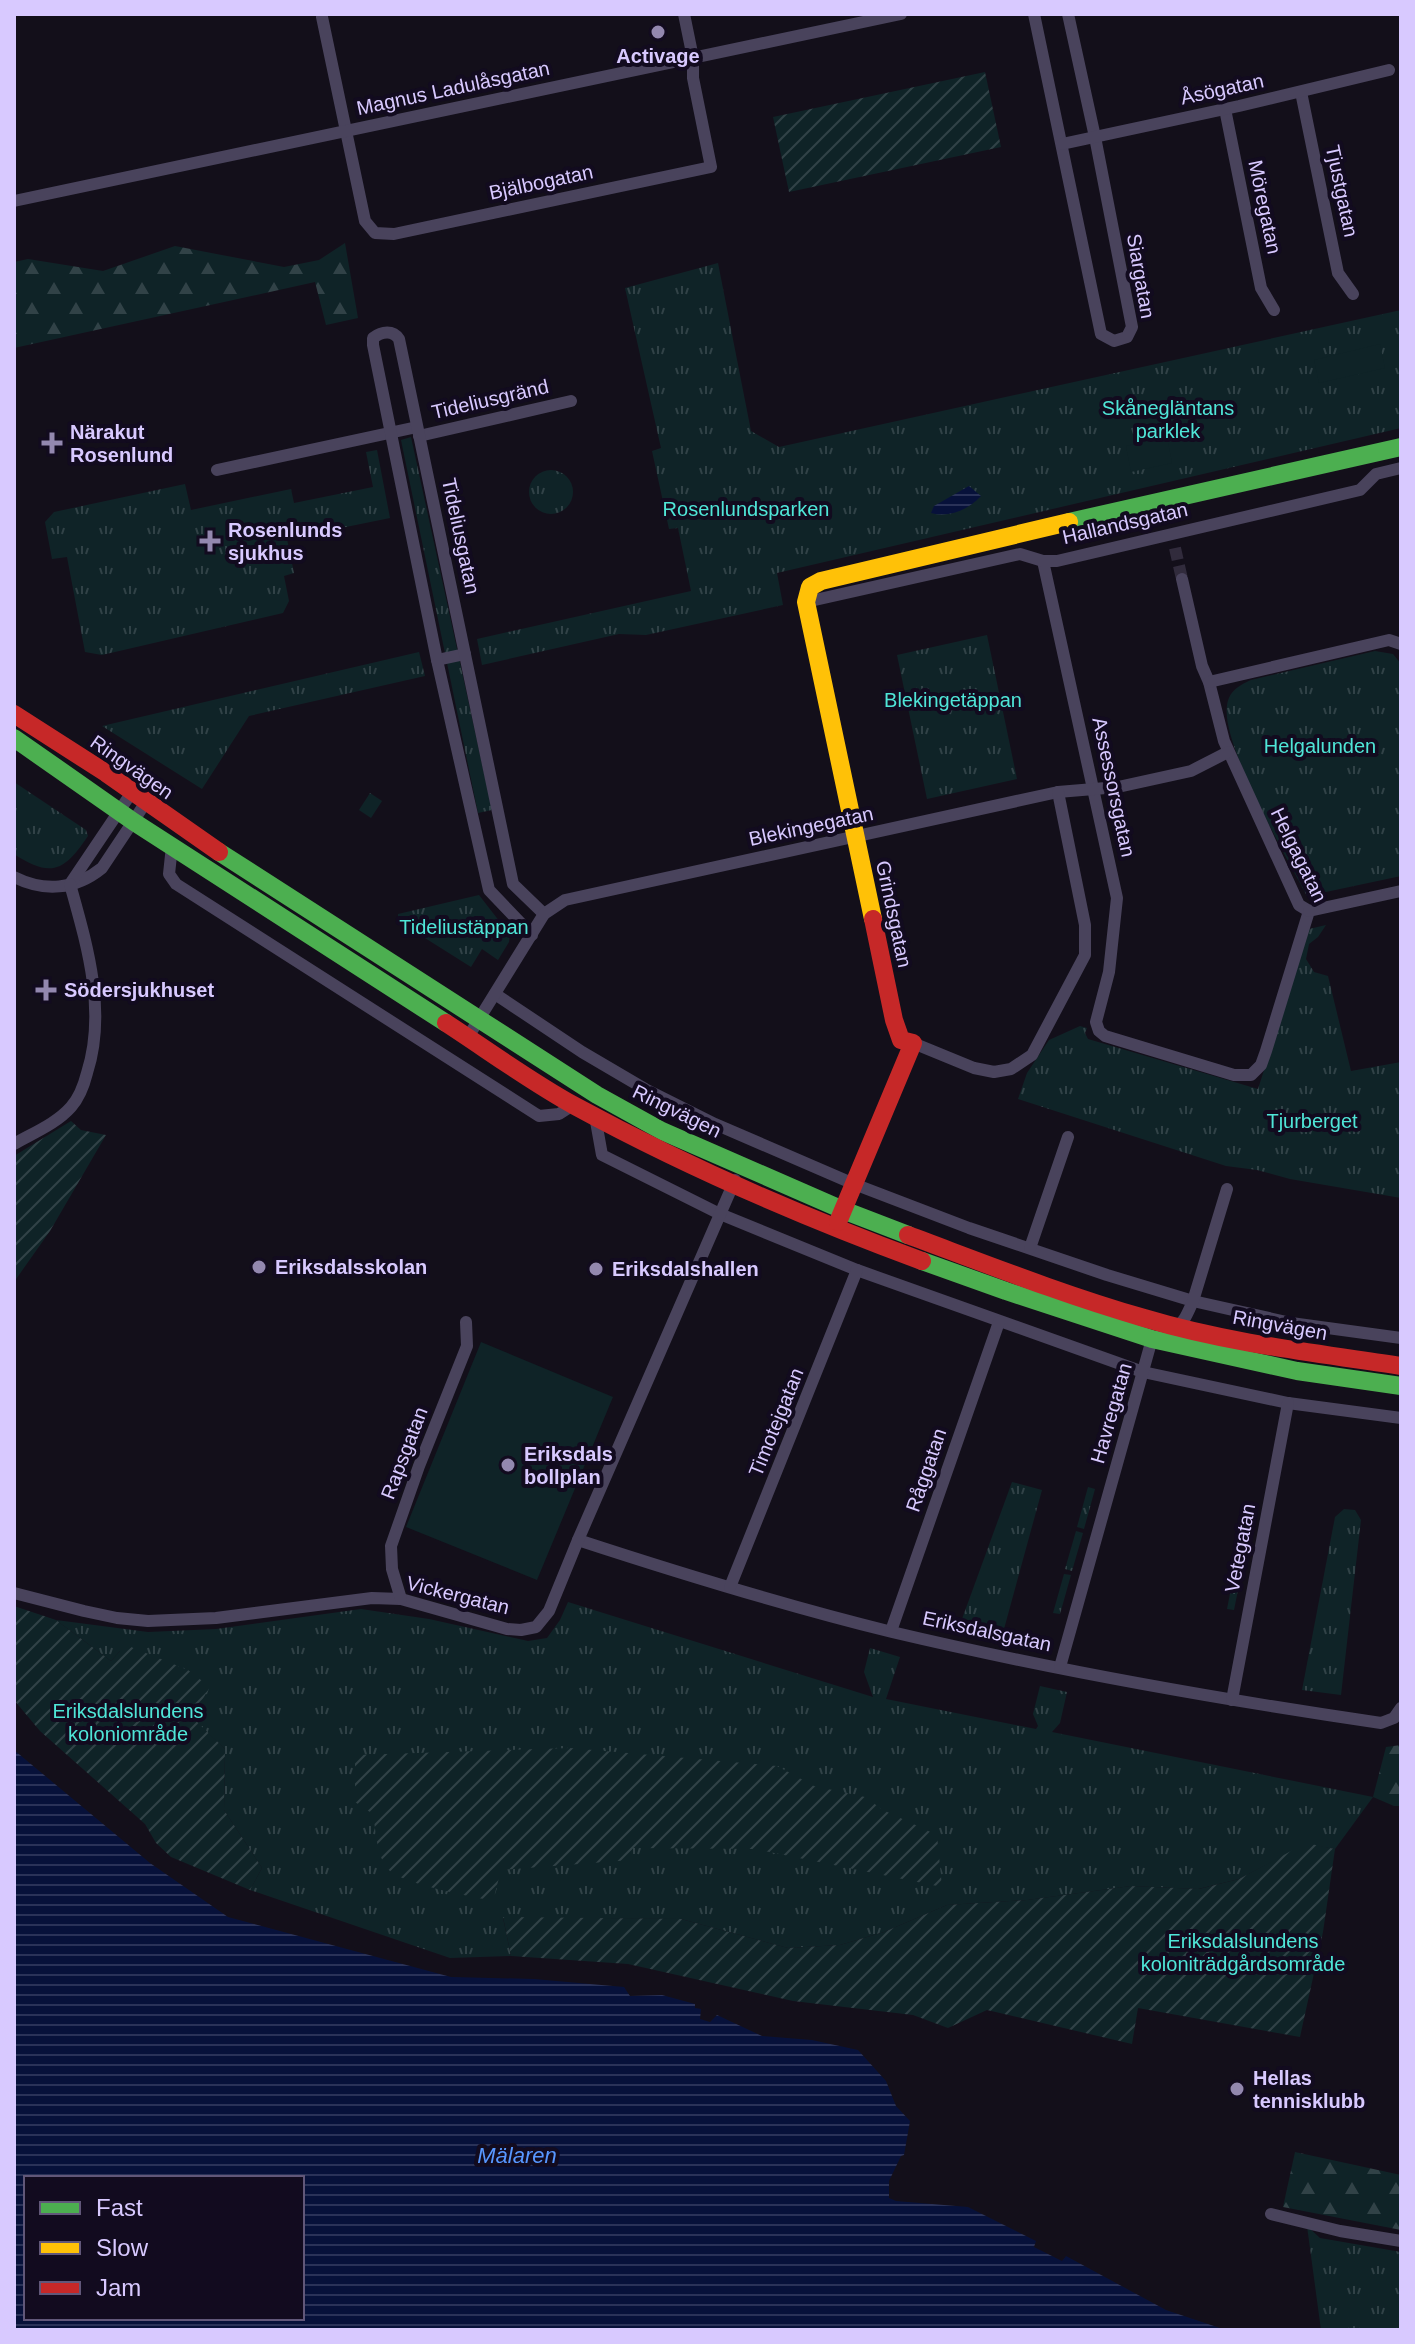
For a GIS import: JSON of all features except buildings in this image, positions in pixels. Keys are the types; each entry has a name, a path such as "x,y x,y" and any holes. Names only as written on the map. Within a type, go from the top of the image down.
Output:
{"main road":[{"name":"Hallandsgatan","path":"808,595 821,581 1401,447"},
{"name":"Grindsgatan","path":"808,595 894,1020 901,1040 913,1043"},
{"name":"Ringvägen","path":"14,714 190,833 479,1020 605,1100 662,1131 843,1210 1010,1273 1143,1318 1298,1351 1401,1366"},
{"name":"Ringvägen","path":"14,738 126,816 573,1105 733,1185 835,1229 1006,1291 1152,1339 1297,1371 1401,1386"},
{"path":"835,1229 913,1043"}],"street":[{"path":"684,14 693,58"},
{"name":"Magnus Ladulåsgatan","path":"14,201 901,14"},
{"name":"Siargatan","path":"1034,14 1101,334 1114,341 1127,337 1132,327 1068,14"},
{"path":"322,17 346,131"},
{"name":"Bjälbogatan","path":"346,131 365,221 375,233 394,234 711,167 693,78 693,58"},
{"name":"Åsögatan","path":"1062,144 1389,70"},
{"name":"Tjustgatan","path":"1301,92 1338,273 1353,294"},
{"name":"Möregatan","path":"1225,109 1261,288 1274,310"},
{"name":"Tideliusgatan","path":"532,935 489,890 390,433 373,345 373,338 377,335 390,332 399,339 513,884 544,914"},
{"name":"Tideliusgränd","path":"418,431 571,401"},
{"path":"217,470 390,433 418,431"},
{"name":"Hallandsgatan","path":"808,595 1020,554 1043,561 1057,561 1173,541 1360,490 1376,474 1401,468"},
{"name":"Assessorsgatan","path":"1043,561 1117,898 1109,972 1096,1022"},
{"name":"Helgagatan","path":"1096,1022 1105,1036 1234,1075 1251,1075 1261,1065 1266,1051 1309,911 1299,905 1228,752 1202,666 1182,579"},
{"path":"1209,682 1389,640 1401,644"},
{"path":"437,660 465,654"},
{"name":"Blekingegatan","path":"544,914 565,900 1058,792 1118,787 1191,771 1228,752"},
{"path":"913,1043 974,1068 994,1072 1011,1069 1032,1055 1085,955 1087,939 1058,792"},
{"path":"14,877 38,887 55,888 85,880 102,868 126,816 139,797"},
{"path":"474,825 499,819"},
{"path":"172,846 169,874 176,884 539,1116 559,1114 573,1105"},
{"path":"14,1144 50,1124 71,1106 83,1086 91,1063 96,1006 86,947 70,884"},
{"path":"1309,911 1401,891"},
{"path":"468,1037 544,914"},
{"name":"Ringvägen","path":"495,994 582,1052 645,1089 715,1124 854,1184 969,1228 1193,1301 1291,1323 1401,1338"},
{"path":"595,1116 602,1155 720,1214 857,1270 1143,1372 1288,1403 1401,1418"},
{"path":"1030,1248 1068,1137"},
{"name":"Vickergatan","path":"14,1593 106,1615 148,1621 216,1618 372,1598 401,1599 507,1629 536,1627 549,1611 742,1167"},
{"path":"1152,1339 1179,1327 1193,1301 1227,1189"},
{"name":"Timotejgatan","path":"730,1587 857,1270"},
{"name":"Rapsgatan","path":"401,1599 392,1569 391,1546 467,1346 466,1322"},
{"name":"Råggatan","path":"891,1631 999,1322"},
{"name":"Havregatan","path":"1060,1667 1152,1339"},
{"name":"Vetegatan","path":"1232,1700 1288,1403"},
{"name":"Eriksdalsgatan","path":"578,1540 730,1587 891,1631 1060,1667 1232,1700 1381,1723 1398,1713"},
{"path":"1271,2214 1340,2231 1401,2241"}],"green space":[{"path":"985,72 1001,147 789,192 773,117"},
{"path":"345,243 358,318 326,325 315,282 14,348 14,262 28,259 103,271 175,246 284,267 319,260"},
{"name":"Rosenlundsparken","path":"718,263 751,431 779,447 1401,310 1401,428 777,573 783,605 646,635 619,634 482,665 477,639 691,591 678,528 669,529 652,451 661,448 625,288"},
{"path":"1380,344 1385,368 1319,383 1314,360"},
{"path":"411,437 492,810 478,813 401,440"},
{"path":"1167,437 1172,463 1131,472 1126,446"},
{"path":"377,450 390,518 287,539 294,573 284,576 289,601 283,613 102,655 85,652 67,557 52,559 45,522 54,512 185,484 191,510 291,489 294,503 373,487 366,452"},
{"path":"551,470 566,477 573,492 566,507 551,514 536,507 529,492 536,477"},
{"name":"Blekingetäppan","path":"987,635 1017,779 927,799 897,655"},
{"name":"Helgalunden","path":"1375,651 1393,654 1401,664 1401,876 1307,896 1244,773 1228,724 1228,701 1235,690 1251,680"},
{"path":"419,652 425,676 249,716 202,789 102,726"},
{"path":"14,782 86,830 88,836 72,857 57,867 38,867 14,854"},
{"path":"370,793 382,801 371,818 359,810"},
{"name":"Tideliustäppan","path":"479,895 510,935 498,960 482,949 471,967 398,921 398,914"},
{"name":"Tjurberget","path":"1326,925 1309,944 1306,959 1314,972 1328,976 1351,1071 1401,1062 1401,1198 1226,1166 1018,1099 1027,1073 1049,1040 1080,1026 1087,1028 1085,1033 1088,1039 1258,1089 1309,929"},
{"path":"71,1121 81,1130 106,1135 50,1231 14,1282 14,1156"},
{"name":"Eriksdals bollplan","path":"481,1342 613,1397 537,1580 406,1527"},
{"path":"1012,1482 1042,1490 1004,1629 962,1619"},
{"path":"1088,1487 1095,1489 1084,1529 1077,1527"},
{"path":"1344,1509 1355,1510 1361,1520 1341,1695 1302,1690 1335,1517"},
{"path":"1076,1531 1083,1533 1072,1571 1065,1569"},
{"path":"1238,1553 1245,1555 1234,1610 1227,1609"},
{"path":"1064,1574 1071,1575 1060,1614 1053,1613"},
{"path":"568,1602 873,1697 864,1672 870,1648 900,1657 886,1699 1036,1729 1038,1726 1033,1714 1040,1686 1067,1692 1060,1723 1052,1732 1373,1797 1335,1849 1306,1844 1239,1879 1198,1889 1131,1886 1027,1900 947,1905 884,1932 840,1945 788,1948 681,1919 503,1918 511,1956 450,1958 250,1890 262,1868 224,1810 225,1749 120,1651 111,1661 56,1620 148,1632 216,1629 361,1609 429,1619 528,1641 547,1638"},
{"name":"Eriksdalslundens koloniområde","path":"14,1606 56,1620 111,1661 120,1651 131,1647 188,1670 210,1687 192,1717 225,1749 224,1810 262,1868 250,1890 171,1857 156,1843 145,1824 40,1731 14,1700"},
{"path":"1401,1745 1401,1806 1394,1806 1373,1797 1386,1747"},
{"path":"570,1748 777,1766 814,1786 865,1797 883,1810 937,1835 942,1887 755,1849 633,1848 631,1860 501,1870 493,1901 436,1889 394,1874 381,1856 373,1814 355,1802 355,1755"},
{"name":"Eriksdalslundens koloniträdgårdsområde","path":"1306,1843 1335,1849 1323,1932 1300,2037 1138,2008 1132,2044 987,2010 948,2028 913,2015 793,2001 628,1964 511,1956 503,1917 681,1919 788,1948 840,1945 884,1932 947,1905 1027,1900 1131,1886 1199,1889 1239,1879"},
{"path":"1295,2152 1401,2175 1401,2230 1283,2207"},
{"path":"1307,2226 1320,2238 1401,2252 1401,2330 1321,2330"}],"water":[{"path":"969,486 981,496 970,505 951,514 931,513 934,506"},
{"name":"Mälaren","path":"14,1750 150,1863 228,1917 451,1977 534,1979 624,1987 630,1996 662,1995 695,2004 695,2008 701,2009 700,2019 710,2022 717,2015 762,2036 812,2040 858,2050 886,2081 896,2106 910,2121 904,2155 889,2181 889,2198 968,2207 1036,2241 1034,2247 1062,2261 1066,2256 1166,2310 1226,2330 14,2330"}],"tunnel":[{"path":"1175,548 1182,579"}],"traffic: fast":[{"path":"1069,522 1401,447"},
{"path":"14,738 134,822 446,1023"},
{"path":"219,852 597,1095 662,1131 908,1235"},
{"path":"922,1261 1152,1339 1297,1371 1401,1386"}],"traffic: slow":[{"path":"873,919 806,602 810,587 821,581 1069,522"}],"traffic: jam":[{"path":"14,714 106,773 219,852"},
{"path":"838,1222 913,1043 901,1040 894,1020 873,919"},
{"path":"446,1023 559,1097 660,1150 789,1209 922,1261"},
{"path":"908,1235 1055,1289 1175,1327 1401,1366"}],"place":[{"name":"Activage","path":"658,32"},
{"name":"Närakut Rosenlund","path":"52,443"},
{"name":"Rosenlunds sjukhus","path":"210,541"},
{"name":"Södersjukhuset","path":"46,990"},
{"name":"Eriksdalsskolan","path":"259,1267"},
{"name":"Eriksdalshallen","path":"596,1269"},
{"name":"Eriksdals bollplan","path":"508,1465"},
{"name":"Hellas tennisklubb","path":"1237,2089"}],"park label":[{"name":"Skånegläntans parklek","path":"1168,420"}]}
